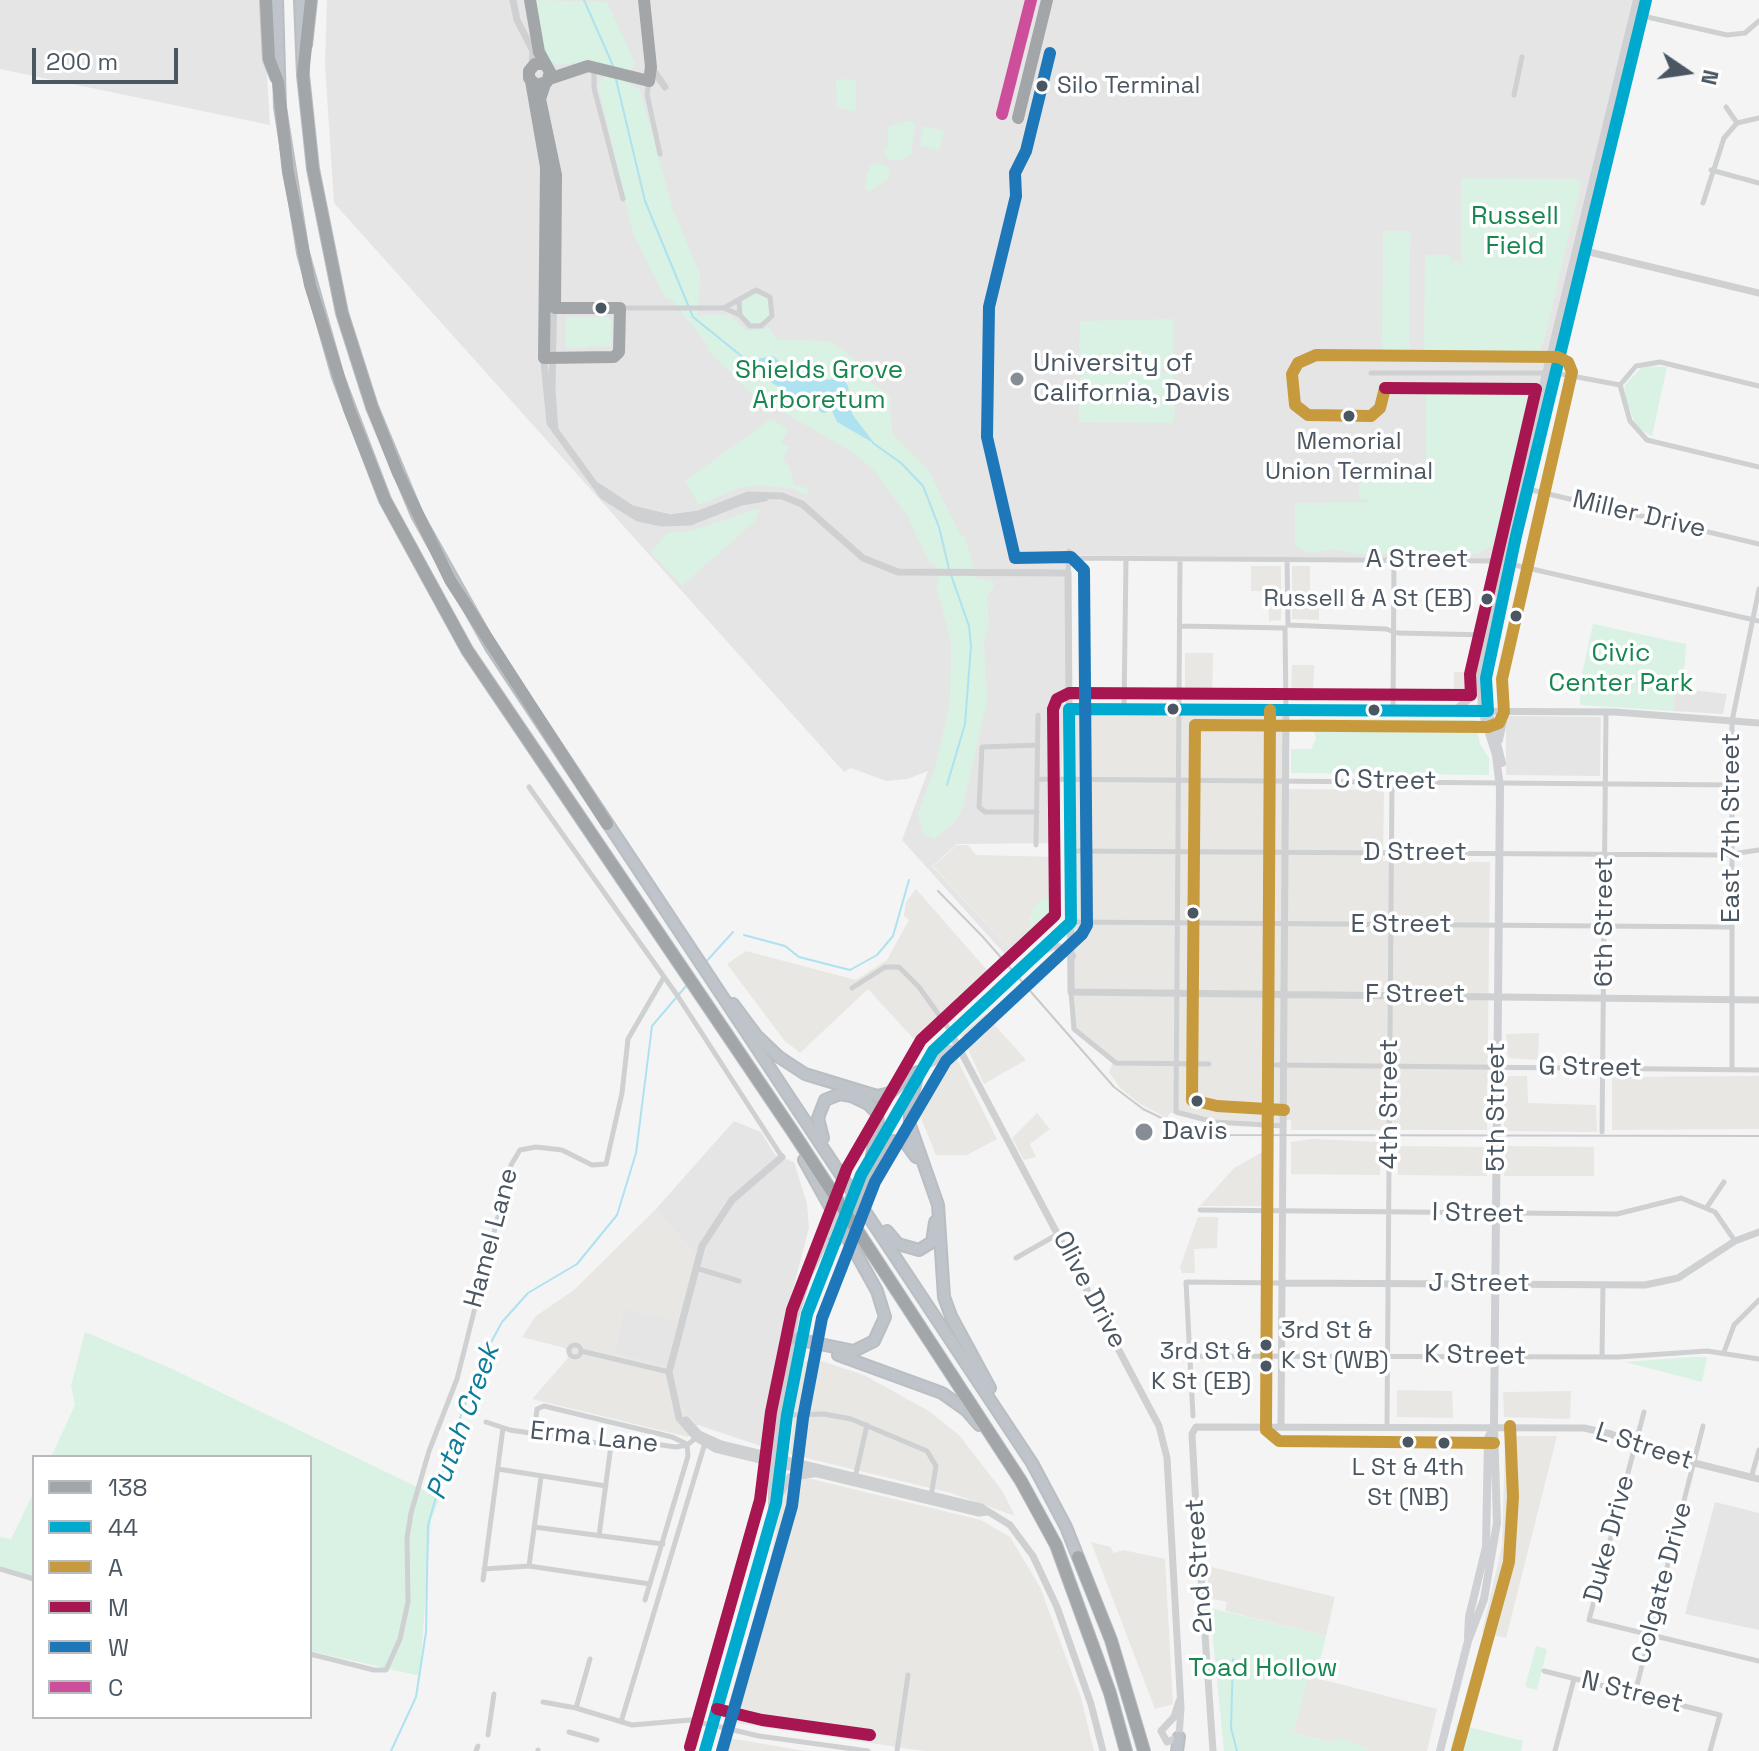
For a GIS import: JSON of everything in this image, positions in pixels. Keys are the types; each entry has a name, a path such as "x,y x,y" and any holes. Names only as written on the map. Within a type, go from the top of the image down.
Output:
{"highway":[{"path":"266,0 269,59 278,82"},
{"path":"277,0 278,82 295,212 318,317 349,409 385,500 486,679 793,1132 1021,1481 1056,1545 1110,1693 1126,1751"},
{"path":"300,0 303,75 313,169 342,313 367,395 398,473 433,548 492,649 999,1412 1066,1527 1111,1640 1144,1751"},
{"path":"303,75 311,0"},
{"path":"711,979 756,1035 779,1057 805,1074 877,1096 890,1093 920,1068"},
{"path":"920,1068 910,1107 910,1125 938,1205 944,1297 999,1412"},
{"path":"825,1148 819,1125 820,1109 825,1100 840,1094 868,1104 877,1113 878,1126 872,1155"},
{"path":"793,1132 802,1157 877,1291 884,1311 879,1334 859,1349 842,1351 796,1342"},
{"path":"832,1238 885,1145 896,1140 908,1145 927,1184 935,1237 924,1249 906,1249 866,1210"},
{"path":"796,1342 881,1368 954,1401 974,1418 1021,1481"},
{"path":"1177,1751 1179,1737"}],"main road":[{"path":"1581,250 1598,197 1638,15 1637,0"},
{"path":"1485,711 1492,636 1523,488 1581,250 1594,177 1638,15 1646,0"},
{"path":"1594,177 1598,197"},
{"path":"1454,711 1470,698 1492,636"},
{"path":"1480,668 1485,711"},
{"name":"5th Street","path":"1440,1751 1494,1551 1499,784 1498,741 1485,711"},
{"name":"5th Street","path":"1485,711 1497,760 1499,784"},
{"path":"1498,741 1505,711"},
{"path":"1017,969 1071,922"},
{"path":"1026,962 1055,945 1072,956"},
{"path":"863,1179 872,1155 920,1068 951,1032 1008,978"},
{"path":"920,1068 949,1049 959,1049"},
{"path":"774,1506 769,1502 796,1342 832,1238"},
{"path":"776,1460 787,1415 796,1342"},
{"path":"705,1751 774,1506 790,1477 816,1473"}],"street":[{"path":"644,0 651,67 647,94 660,154"},
{"path":"555,430 552,390 556,175 540,99 547,81 546,65 530,1 516,4 533,51 528,75 545,153 545,389 547,413 555,430 565,449 597,486 632,509 662,518 699,514 732,499 756,494 782,496 806,508 853,552 898,572 1068,573 1071,992 1074,1029 1095,1049 1121,1063 1209,1064"},
{"path":"1638,15 1727,35 1745,33 1759,21"},
{"path":"1514,95 1522,57"},
{"path":"532,66 597,67 649,81"},
{"path":"597,67 594,88 623,199"},
{"path":"651,67 665,87"},
{"path":"531,81 547,81 571,69"},
{"path":"1726,107 1737,123"},
{"path":"1703,203 1711,170 1724,138 1737,123 1759,118"},
{"path":"1711,170 1759,183"},
{"path":"1581,250 1759,293"},
{"path":"544,308 724,308 756,327 767,323 774,311 770,297 761,291 748,292 739,301 724,308"},
{"path":"739,301 740,315"},
{"path":"1620,385 1636,366 1660,362 1759,386"},
{"path":"1371,373 1552,373 1620,385"},
{"path":"1620,385 1630,421 1647,440 1759,467"},
{"name":"Miller Drive","path":"1523,488 1759,544"},
{"name":"A Street","path":"1068,573 1069,555 1126,559 1508,562 1755,621"},
{"path":"1124,709 1126,559"},
{"path":"1180,559 1176,1112 1214,1122 1283,1126"},
{"path":"1281,1425 1283,1126 1280,1065 1285,923 1287,559"},
{"path":"1393,711 1394,560"},
{"name":"East 7th Street","path":"1732,1069 1732,721 1755,621 1759,589"},
{"path":"1180,626 1286,626 1492,636"},
{"path":"1069,709 1606,712 1759,723"},
{"name":"6th Street","path":"1602,1132 1606,712"},
{"path":"1036,845 1038,715"},
{"path":"1037,812 985,812 979,807 982,747 1038,745"},
{"name":"C Street","path":"1037,779 1733,785"},
{"name":"4th Street","path":"1387,1426 1392,781"},
{"path":"529,787 677,995 782,1157 732,1200 713,1224 695,1267 669,1372 673,1402 679,1418 706,1442 981,1507 1017,1532 1044,1578 1078,1664 1103,1751"},
{"name":"D Street","path":"1070,851 1732,855 1759,850"},
{"name":"E Street","path":"1071,922 1731,927"},
{"name":"Olive Drive","path":"852,988 885,967 899,967 919,987 951,1032 1155,1415 1163,1437 1179,1701 1179,1737 1169,1743 1161,1734 1174,1717 1179,1701"},
{"name":"Hamel Lane","path":"312,1654 374,1670 386,1670 400,1639 408,1602 407,1538 414,1500 457,1379 511,1165 520,1150 536,1147 562,1150 596,1166 606,1164 622,1093 628,1039 664,977"},
{"name":"F Street","path":"1071,992 1759,1000"},
{"name":"G Street","path":"1280,1065 1759,1070"},
{"path":"1724,1182 1707,1207 1723,1220 1735,1241"},
{"name":"I Street","path":"1200,1210 1617,1214 1681,1198 1707,1207"},
{"name":"J Street","path":"1190,1356 1186,1282 1645,1285 1678,1278 1735,1241 1759,1232"},
{"path":"1016,1258 1059,1233"},
{"path":"695,1267 739,1281"},
{"path":"1602,1357 1603,1285"},
{"path":"1724,1352 1734,1325 1759,1300"},
{"path":"581,1351 669,1372"},
{"name":"K Street","path":"1190,1356 1602,1357 1724,1352 1759,1359"},
{"path":"1190,1356 1193,1416"},
{"path":"534,1433 539,1406 672,1437 687,1445 688,1456 645,1600"},
{"name":"Duke Drive","path":"1644,1412 1589,1620 1650,1634"},
{"path":"787,1415 824,1414 867,1425 932,1456 937,1472 931,1497"},
{"name":"Erma Lane","path":"486,1422 503,1428 611,1445 633,1441 687,1445 697,1436"},
{"path":"854,1479 867,1425"},
{"name":"L Street","path":"1193,1429 1202,1425 1584,1428 1694,1464 1755,1478"},
{"name":"Colgate Drive","path":"1635,1693 1703,1426"},
{"path":"483,1580 503,1428"},
{"name":"2nd Street","path":"1193,1429 1213,1751"},
{"path":"621,1722 706,1442"},
{"path":"599,1536 611,1445"},
{"path":"1755,1478 1759,1450"},
{"path":"776,1460 816,1473 854,1479"},
{"path":"498,1469 606,1486"},
{"path":"529,1566 541,1477"},
{"path":"534,1527 663,1544"},
{"path":"484,1569 529,1566 650,1584"},
{"path":"0,1569 32,1578"},
{"path":"1650,1634 1759,1661"},
{"path":"576,1708 590,1659"},
{"name":"N Street","path":"1544,1671 1720,1715 1710,1751"},
{"path":"897,1751 908,1675"},
{"path":"1555,1751 1574,1679"},
{"path":"488,1735 494,1694"},
{"path":"543,1702 576,1708 632,1725 690,1720 759,1736 868,1751"},
{"path":"569,1732 597,1740"}],"shaded area":[{"path":"0,0 262,0 270,125 0,69"},
{"name":"University of California, Davis","path":"327,0 1635,0 1499,560 1071,555 1070,699 1064,699 1059,843 957,844 932,866 1007,946 1026,929 1035,940 1011,961 902,840 928,771 907,779 886,781 851,768 844,772 334,203 325,65"},
{"path":"1251,566 1281,566 1281,620 1269,621 1268,591 1251,591"},
{"path":"1292,566 1310,566 1310,594 1319,594 1319,620 1292,619"},
{"path":"1185,653 1213,653 1212,700 1185,700"},
{"path":"1292,665 1314,665 1313,701 1291,701"},
{"path":"1454,672 1472,672 1461,701 1454,701"},
{"path":"1675,688 1727,694 1723,714 1673,711"},
{"path":"1069,709 1286,710 1286,789 1384,790 1383,861 1490,862 1487,1130 1291,1130 1291,1120 1283,1120 1283,1126 1204,1120 1183,1113 1170,1113 1167,1118 1140,1104 1120,1088 1109,1072 1114,1060 1074,1029"},
{"path":"1506,716 1601,717 1600,776 1506,775"},
{"path":"957,845 968,845 976,855 1058,857 1061,861 1061,895 1043,900 1030,918 1031,926 1007,946 933,866"},
{"path":"916,889 995,979 941,1026 922,1048 868,989 800,1053 784,1040 727,964 746,951 856,980 887,960 909,920 904,916 906,902"},
{"path":"985,1014 1026,1060 984,1084 961,1034"},
{"path":"1539,1033 1538,1060 1508,1058 1506,1034"},
{"path":"950,1053 955,1055 997,1139 967,1155 936,1155 920,1116 921,1100 930,1078"},
{"path":"1504,1076 1527,1076 1528,1103 1596,1105 1597,1132 1504,1131"},
{"path":"1759,1076 1759,1129 1612,1130 1612,1077"},
{"path":"1037,1113 1050,1129 1030,1144 1036,1157 1024,1160 1012,1138"},
{"path":"734,1121 761,1132 775,1155 794,1162 807,1204 809,1228 780,1338 769,1440 761,1446 698,1425 676,1396 674,1369 614,1354 624,1309 683,1323 701,1260 655,1210"},
{"path":"1311,1139 1380,1142 1380,1175 1291,1174 1291,1142"},
{"path":"1273,1146 1272,1206 1200,1206 1234,1168"},
{"path":"1398,1146 1487,1147 1487,1176 1398,1175"},
{"path":"1506,1146 1594,1147 1594,1176 1504,1176"},
{"path":"655,1210 701,1260 683,1324 624,1309 614,1354 675,1369 677,1396 698,1424 688,1437 532,1399 568,1358 565,1348 522,1337 536,1316 574,1290"},
{"path":"1198,1217 1218,1217 1217,1248 1194,1249 1195,1273 1182,1273 1180,1267"},
{"path":"812,1358 864,1375 929,1411 959,1435 1003,1492 1015,1516 951,1493 790,1454 795,1402 804,1362"},
{"path":"1397,1390 1452,1391 1453,1418 1397,1417"},
{"path":"1571,1391 1570,1419 1504,1417 1503,1392"},
{"path":"1509,1436 1557,1436 1506,1638 1482,1632 1502,1546 1505,1443"},
{"path":"807,1478 981,1520 1010,1537 1040,1587 1081,1698 1094,1751 924,1751 728,1722 725,1715 768,1572 783,1494 790,1481"},
{"path":"1715,1502 1759,1513 1759,1630 1685,1614"},
{"path":"1091,1542 1111,1547 1113,1553 1123,1550 1165,1559 1173,1704 1155,1709"},
{"path":"1207,1566 1335,1597 1326,1636 1225,1611 1227,1602 1209,1598"},
{"path":"1308,1676 1437,1709 1427,1751 1366,1751 1367,1747 1336,1739 1335,1743 1293,1733"},
{"path":"723,1737 793,1749 807,1751 717,1751"}],"green space":[{"name":"Shields Grove Arboretum","path":"534,0 607,2 635,63 626,82 640,90 673,210 700,274 698,315 730,315 747,331 769,328 778,340 830,341 853,358 873,384 890,395 892,433 929,471 961,536 965,536 976,578 992,581 994,587 987,596 989,623 984,642 987,701 963,807 955,822 935,839 923,834 918,814 935,767 950,703 951,642 936,585 939,579 935,564 930,564 908,517 873,469 847,449 751,393 707,349 708,346 672,300 665,298 633,233 598,85 604,78 606,67 585,62 557,65 548,61 542,50"},
{"path":"836,79 856,80 856,112 837,107"},
{"path":"907,121 915,123 911,155 903,160 888,160 884,148 888,147 888,127"},
{"path":"923,126 944,131 939,151 920,145"},
{"path":"880,163 888,167 890,177 869,192 865,187 867,173 870,166"},
{"name":"Russell Field","path":"1461,178 1576,179 1581,183 1545,338 1536,358 1451,362 1450,354 1424,354 1425,255 1451,255 1451,261 1461,261"},
{"path":"1383,231 1410,231 1409,353 1382,353"},
{"path":"756,294 767,298 771,309 767,320 756,324 745,320 741,309 745,298"},
{"path":"566,317 607,317 611,320 611,346 566,348"},
{"path":"1173,319 1173,370 1083,370 1079,360 1080,321"},
{"path":"1643,366 1667,367 1652,436 1637,428 1624,395 1625,385"},
{"path":"1083,373 1173,373 1175,418 1171,423 1079,422 1078,382"},
{"path":"1426,382 1532,384 1510,474 1504,519 1494,545 1477,554 1360,554 1331,549 1310,553 1295,546 1295,503 1368,502 1368,499 1359,499 1359,482 1369,482 1369,473 1443,473 1419,472 1426,462"},
{"path":"771,419 788,429 781,443 789,447 783,459 790,468 794,485 807,488 809,496 794,489 761,485 739,488 699,505 685,481"},
{"path":"760,508 755,521 682,586 651,552 667,533 690,531"},
{"name":"Civic Center Park","path":"1593,624 1686,644 1683,689 1675,688 1673,711 1580,705 1580,683"},
{"path":"1302,719 1475,720 1480,744 1489,758 1489,775 1291,773 1291,749 1311,749 1316,739 1314,731"},
{"path":"1061,895 1053,922 1035,940 1026,929 1031,926 1031,910 1042,899"},
{"path":"85,1332 168,1367 440,1498 431,1520 420,1676 312,1651 312,1455 52,1455 75,1405 71,1386"},
{"path":"1691,1357 1707,1357 1702,1382 1625,1362"},
{"path":"32,1496 32,1580 0,1572 0,1537 11,1539"},
{"name":"Toad Hollow","path":"1210,1608 1326,1636 1316,1678 1308,1677 1293,1733 1334,1743 1336,1738 1367,1747 1366,1751 1224,1751"},
{"path":"1536,1646 1547,1649 1537,1690 1525,1687"},
{"path":"1457,1724 1523,1741 1521,1751 1450,1751"}],"water":[{"path":"773,356 791,372 807,380 843,379 848,386 852,414 875,444 837,422 832,411 823,413 750,370 752,360"}],"waterway":[{"path":"584,0 614,68"},
{"path":"615,75 645,201 693,317 750,363"},
{"path":"873,443 901,463 923,486 939,527 949,569"},
{"path":"947,785 965,724 971,646 969,626 951,575"},
{"name":"Putah Creek","path":"744,935 785,946 799,957 850,970 877,955 893,936 909,880"},
{"name":"Putah Creek","path":"704,964 733,932"},
{"name":"Putah Creek","path":"391,1751 416,1697 426,1632 428,1525 453,1437 482,1359 502,1322 528,1293 577,1264 617,1215 636,1153 652,1026 687,985"},
{"path":"1233,1659 1231,1728 1237,1751"}],"railway":[{"path":"938,891 983,937 1114,1087 1143,1109 1180,1127 1229,1135 1759,1136"}],"transit line":[{"name":"138","path":"266,0 269,59 278,82 288,172 310,285 349,409 385,500 467,650 793,1132 1021,1481 1056,1545 1110,1693 1126,1751"},
{"name":"138","path":"311,0 303,75 313,169 342,313 372,407 398,473 450,580 607,824"},
{"name":"138","path":"530,0 539,52 550,72 547,82 536,85 529,78 529,71 535,64 544,64"},
{"name":"138","path":"549,79 588,66 649,81 651,67 644,0"},
{"name":"C","path":"1002,114 1031,0"},
{"name":"138","path":"1018,118 1047,0"},
{"name":"44","path":"705,1751 776,1503 787,1415 807,1314 861,1175 933,1051 1071,922 1069,709 1488,711 1486,678 1516,536 1646,0"},
{"name":"W","path":"722,1751 792,1506 803,1418 822,1318 875,1182 946,1061 1082,934 1087,925 1084,570 1071,557 1015,558 987,437 989,307 1016,196 1015,173 1026,151 1050,53"},
{"name":"138","path":"531,81 546,167 544,358 614,357 619,352 620,308 555,308 556,175 540,99 545,84"},
{"name":"A","path":"1284,1110 1217,1106 1192,1100 1195,725 1488,727 1499,723 1504,712 1502,679 1572,372 1568,362 1558,357 1316,355 1298,363 1292,374 1295,405 1308,415 1371,416 1380,408 1385,388"},
{"name":"M","path":"690,1747 760,1500 771,1412 792,1310 847,1168 921,1040 1055,915 1053,709 1057,699 1069,693 1471,695 1470,674 1536,389 1385,388"},
{"name":"A","path":"1270,710 1266,1430 1279,1441 1494,1443"},
{"name":"A","path":"1457,1751 1509,1562 1513,1497 1510,1426"},
{"name":"138","path":"1078,1557 1111,1640 1144,1751"},
{"name":"M","path":"717,1709 762,1720 870,1735"}],"place":[{"name":"Silo Terminal","path":"1042,86"},
{"name":"University of California, Davis","path":"1017,379"},
{"name":"Memorial Union Terminal","path":"1349,416"},
{"name":"Russell & A St (EB)","path":"1487,599"},
{"name":"Davis","path":"1144,1132"},
{"name":"3rd St & K St (WB)","path":"1266,1345"},
{"name":"3rd St & K St (EB)","path":"1266,1366"},
{"name":"L St & 4th St (NB)","path":"1408,1442"}]}
